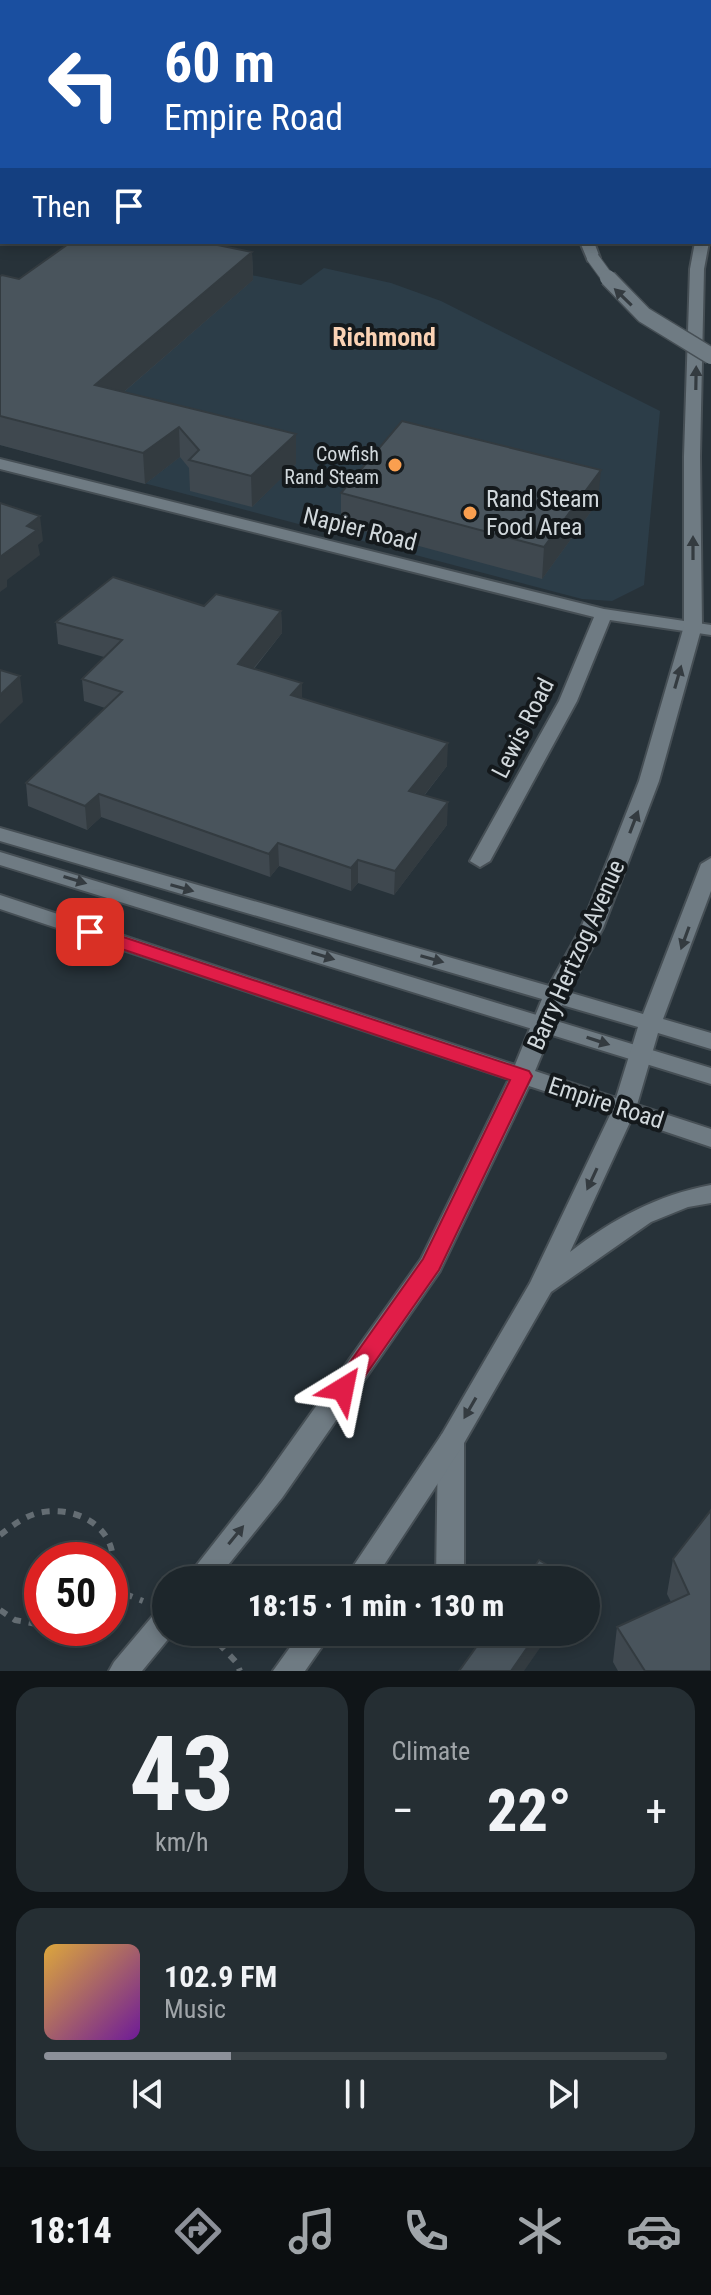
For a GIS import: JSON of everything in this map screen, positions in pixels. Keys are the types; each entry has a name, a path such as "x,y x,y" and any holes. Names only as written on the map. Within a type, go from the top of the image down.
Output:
{"main road":[{"path":"588,244 610,284 631,305 657,326 711,356"},
{"name":"Barry Hertzog Avenue","path":"210,1566 272,1490 431,1264 522,1076 555,995 592,928 649,781 702,628 692,456 697,269 702,244"},
{"name":"Napier Road","path":"0,464 604,614 702,628"},
{"name":"Lewis Road","path":"480,861 568,701 604,614"},
{"path":"0,834 711,1041"},
{"path":"0,858 711,1076"},
{"path":"367,1566 451,1442 541,1287 625,1108 639,1054 711,864"},
{"name":"Empire Road","path":"0,902 711,1138"},
{"path":"541,1287 623,1226 665,1204 711,1194"},
{"path":"450,1566 451,1442"},
{"path":"124,1671 152,1638"},
{"path":"288,1671 307,1646"}],"path":[{"path":"0,1535 28,1515 50,1510 71,1512 90,1520 105,1532 110,1542"},
{"path":"0,1520 9,1526"},
{"path":"0,1610 15,1620 24,1622"},
{"path":"221,1646 240,1671"}],"shaded area":[{"path":"84,244 301,285 324,268 391,283 441,301 660,411 644,585 612,601 582,599 0,445 0,307"}],"building":[{"path":"68,244 213,244 252,252 95,385 296,434 251,476 189,460 199,450 179,427 143,453 0,416 0,276 19,279"},
{"path":"402,421 601,470 544,547 341,493"},
{"path":"0,503 40,516 27,526 37,530 0,557"},
{"path":"113,577 204,606 216,594 281,611 238,664 302,683 291,695 448,743 409,791 448,802 395,871 358,860 351,868 278,843 269,854 99,794 85,806 26,783 122,692 82,679 122,640 56,622"},
{"path":"0,670 20,676 0,695"},
{"path":"711,1510 711,1671 645,1671 617,1627 689,1594 673,1559"},
{"path":"539,1560 549,1566 535,1566"},
{"path":"477,1646 528,1646 511,1671 459,1671"}],"place":[{"name":"Cowfish Rand Steam","path":"395,465"},
{"name":"Rand Steam Food Area","path":"470,513"}],"district":[{"name":"Richmond","path":"384,337"}],"route":[{"path":"90,932 522,1076 431,1264 343,1389"}]}
